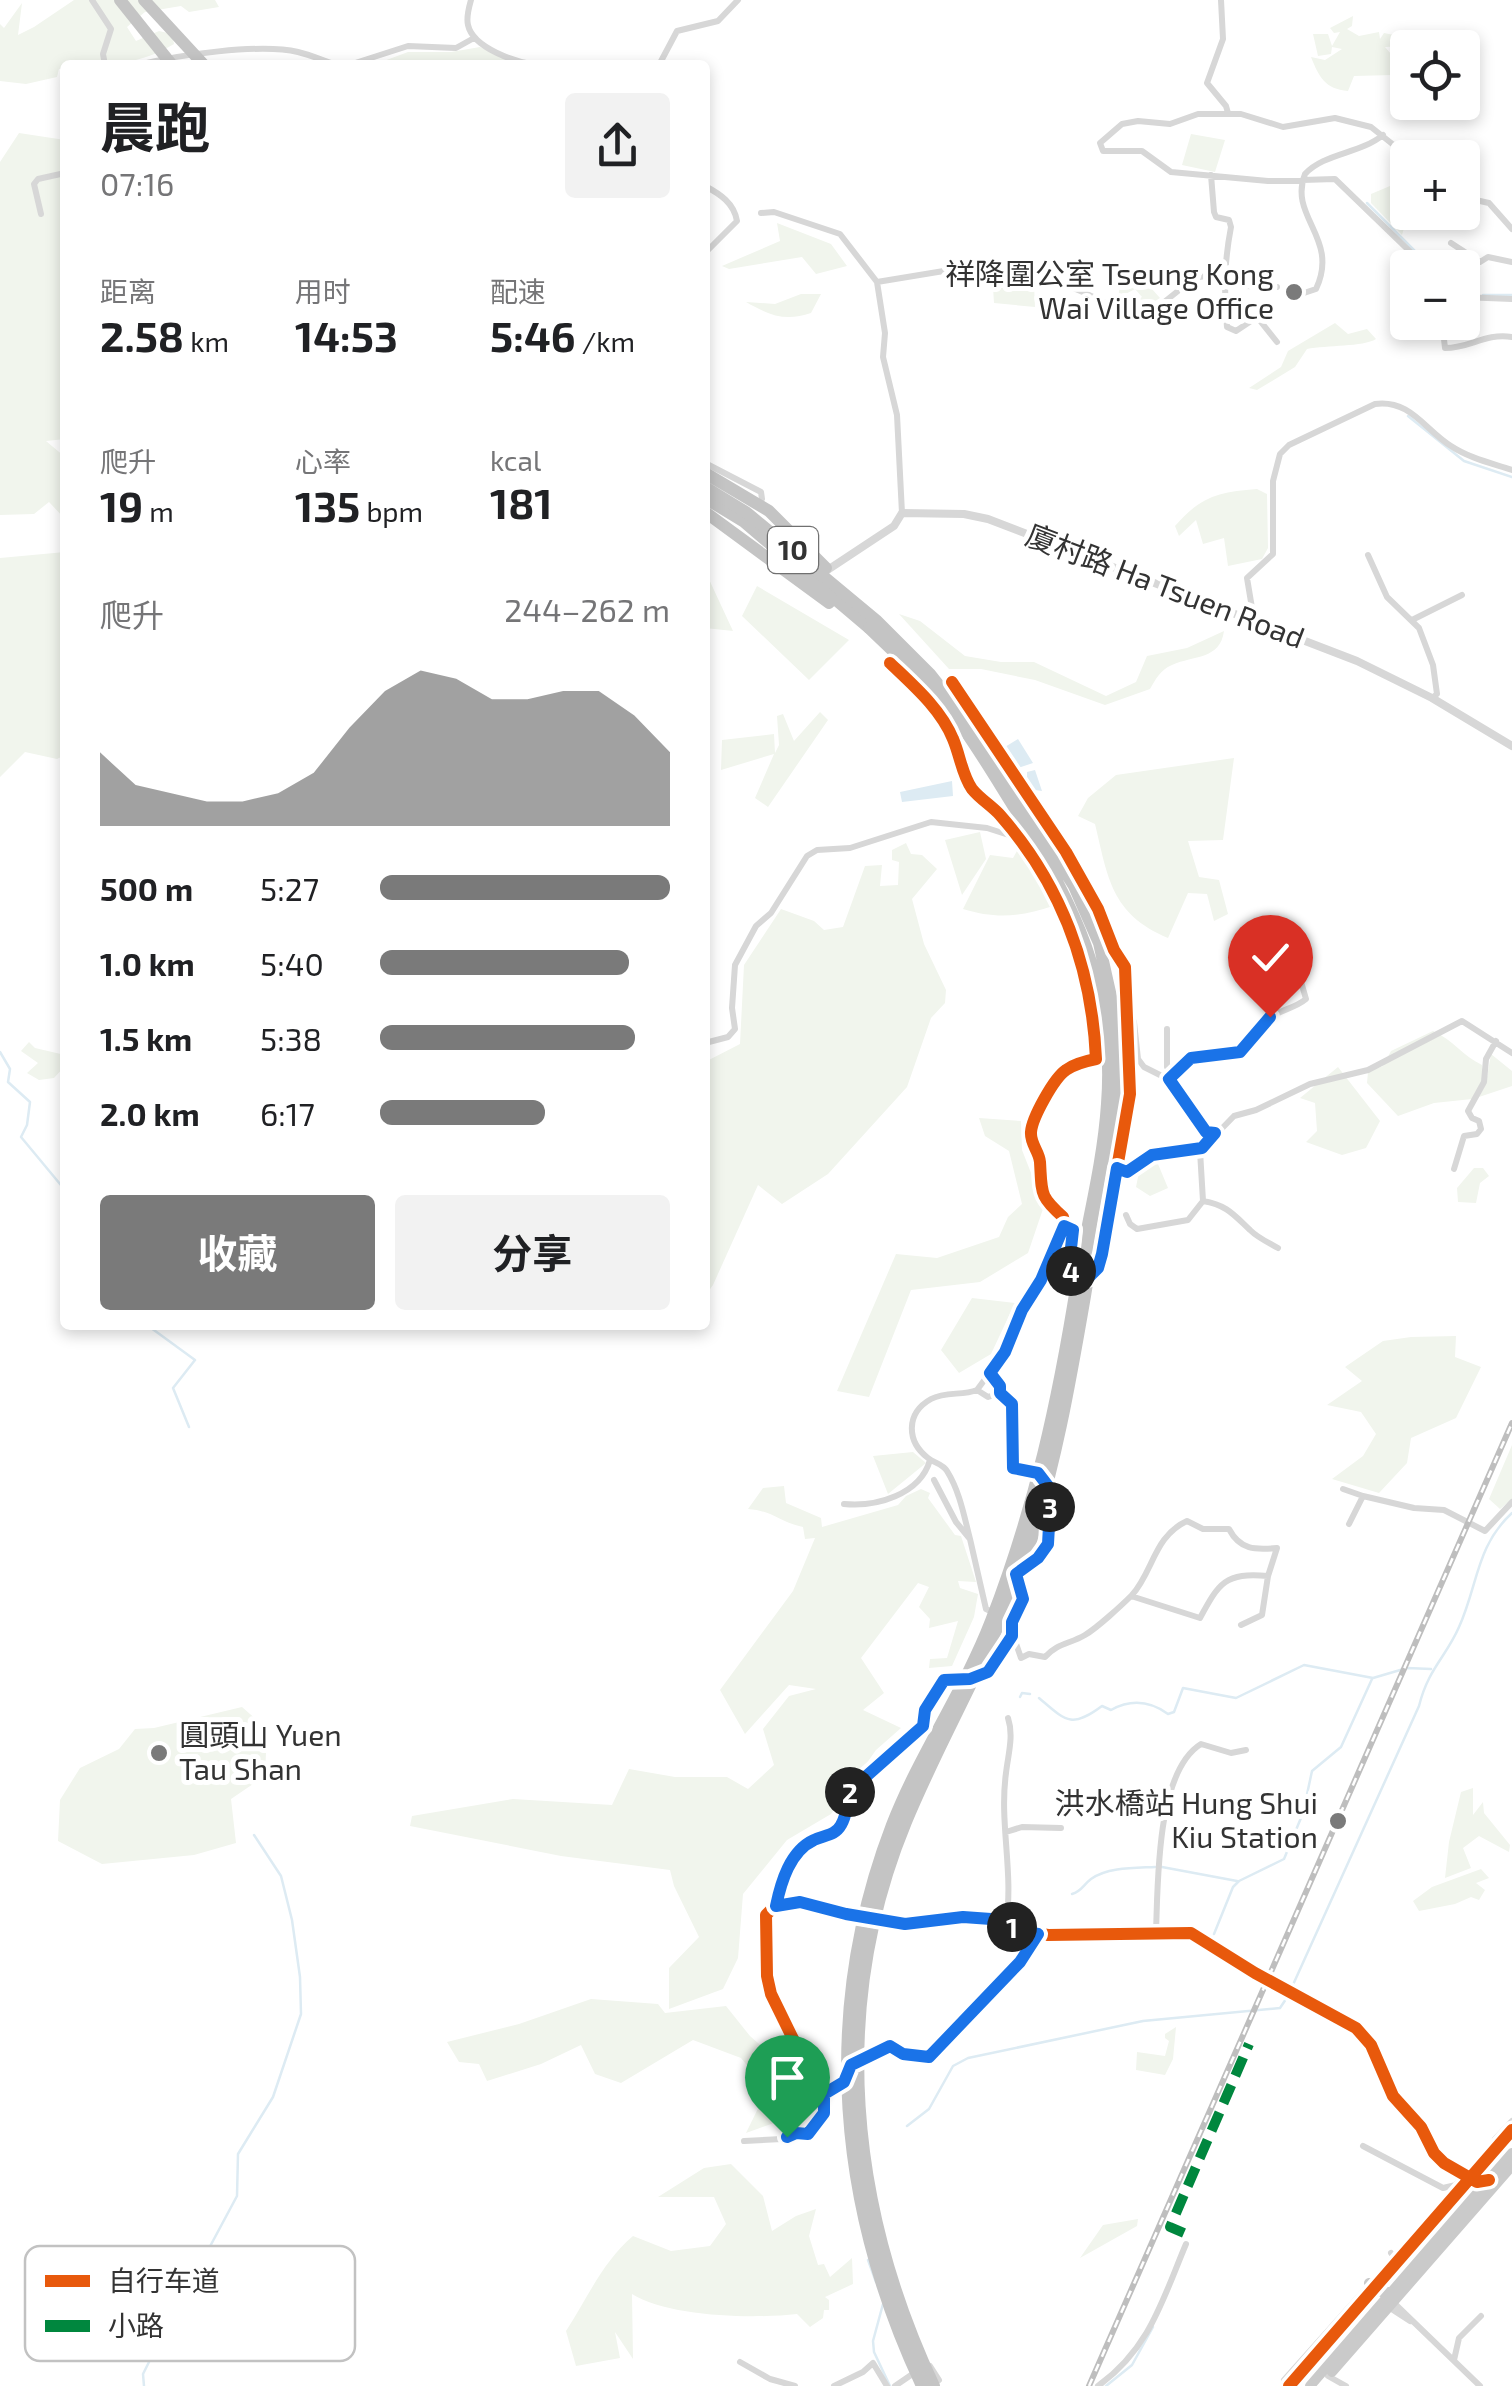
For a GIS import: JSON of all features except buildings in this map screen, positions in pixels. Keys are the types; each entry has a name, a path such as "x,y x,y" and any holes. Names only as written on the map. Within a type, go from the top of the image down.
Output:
{"highway":[{"path":"120,0 168,60"},
{"path":"144,0 199,60"},
{"path":"710,475 768,511 872,624"},
{"name":"10","path":"710,495 746,512 956,705 1084,906 1104,958 1114,1008 1118,1048 1113,1130 1066,1403 1042,1506 997,1633 905,1824 884,1884 864,1977 859,2109 870,2204 888,2273 932,2386"},
{"path":"710,515 872,624"},
{"name":"10","path":"872,624 964,729 1059,881 1088,948 1105,1018 1107,1048 1104,1128 1045,1458 989,1626 903,1800 882,1852 852,1990 846,2063 859,2206 876,2275 922,2386"}],"main road":[{"path":"1310,2386 1472,2199 1483,2181 1512,2153"},
{"path":"1319,2386 1386,2300 1512,2166"},
{"path":"1369,2283 1386,2300"}],"street":[{"path":"92,0 110,30 104,60"},
{"path":"471,0 468,25 474,38 522,60"},
{"path":"662,60 677,31 718,22 738,0"},
{"path":"1221,0 1223,39 1207,83 1228,113"},
{"path":"365,60 408,46 456,48 474,38"},
{"path":"159,60 180,55 284,50 319,60"},
{"path":"1390,141 1364,124 1344,119 1284,127 1228,113 1198,114 1170,124 1122,124 1100,143 1103,151 1142,151 1171,172 1254,180 1339,181 1409,250"},
{"path":"1298,295 1316,290 1325,262 1313,224 1302,209 1302,180 1313,166 1352,153 1383,135"},
{"path":"40,214 34,184 38,179 60,174"},
{"path":"1212,175 1214,212 1216,217 1231,223 1222,270 1228,330 1242,329 1257,318 1277,342"},
{"path":"710,189 727,201 736,212 737,221 710,248"},
{"path":"1480,201 1489,203 1512,229"},
{"path":"710,496 751,520 817,576 894,526 902,513 897,415 883,357 885,333 877,282 840,234 774,212 761,212"},
{"path":"1450,243 1480,262 1488,258 1512,262"},
{"path":"877,282 968,267 975,280 1055,282 1104,301 1138,320 1193,279 1200,275 1212,277 1222,270"},
{"path":"1222,270 1245,286 1277,287"},
{"path":"1480,298 1512,299"},
{"path":"1480,339 1512,337"},
{"path":"1443,340 1444,348 1460,348 1478,340"},
{"path":"1254,620 1245,583 1249,572 1273,554 1274,466 1290,445 1375,404 1386,403 1418,417 1450,446 1512,470"},
{"path":"710,466 761,492 762,500 751,520"},
{"name":"廈村路 Ha Tsuen Road","path":"902,513 988,518 1356,661 1432,698 1512,746"},
{"path":"1368,555 1387,597 1412,620 1425,641 1434,664 1437,694 1432,698"},
{"path":"1412,620 1462,594"},
{"path":"890,663 931,704 952,736 972,788 1001,816 1031,855 1060,904 1080,956 1095,1028 1096,1059 1065,1070 1055,1081 1030,1130 1040,1158 1042,1195 1048,1206 1063,1217 1064,1226 1005,1352 978,1390"},
{"path":"952,682 1066,852 1125,967 1130,1094 1102,1254 1098,1268 1088,1278 1072,1276 1069,1266 1073,1230 1064,1226"},
{"path":"1001,816 1004,805 1026,793"},
{"path":"710,1042 728,1037 735,1029 735,966 756,926 771,913 807,856 817,850 850,848 931,822 988,828 1016,837"},
{"path":"1170,1077 1191,1058 1240,1052 1270,1017 1282,1009 1295,1008 1306,999 1300,978"},
{"path":"1127,1008 1134,1022 1138,1058 1144,1067 1170,1077"},
{"path":"1126,1215 1138,1229 1188,1220 1203,1200 1198,1161 1202,1148 1234,1116 1256,1110 1310,1084 1368,1070 1462,1021 1512,1052"},
{"path":"1167,1029 1170,1077 1206,1132 1215,1133"},
{"path":"1454,1168 1464,1136 1477,1134 1481,1129 1479,1120 1468,1111 1484,1082 1486,1058 1496,1041"},
{"path":"1117,1168 1127,1172 1152,1155 1202,1148"},
{"path":"1203,1200 1233,1212 1250,1230 1278,1248"},
{"path":"990,1373 1000,1386 1000,1393 1012,1404 1013,1468 1038,1473 1051,1490 1048,1544 1038,1558 1016,1574 1023,1599 1012,1622 1012,1632 1021,1658 1029,1654 1044,1656 1059,1644 1085,1636 1131,1596 1152,1554 1180,1524 1187,1522 1203,1529 1230,1529 1235,1540 1255,1550 1277,1548 1262,1615 1241,1625"},
{"path":"1000,1393 988,1397 978,1390 936,1396 922,1405 912,1420 910,1432 930,1460 948,1472 961,1499 986,1609 1012,1622"},
{"path":"844,1504 886,1502 918,1481 930,1460"},
{"path":"934,1480 962,1533 970,1539"},
{"path":"1342,1489 1414,1508 1444,1510 1484,1532 1512,1502"},
{"path":"1349,1524 1362,1496"},
{"path":"1131,1596 1200,1618 1217,1586 1246,1574 1268,1576"},
{"path":"796,2046 771,1994 767,1976 766,1915 776,1906 787,1868 812,1840 830,1835 842,1824 846,1799 853,1788 923,1726 925,1710 944,1680 970,1679 988,1672 1012,1632"},
{"path":"1006,1923 1010,1898 1005,1778 1011,1732 1008,1718"},
{"path":"1156,1932 1162,1837 1180,1762 1204,1744 1230,1753 1246,1750"},
{"path":"1006,1832 1061,1828"},
{"path":"776,1906 800,1902 905,1924 963,1917 1006,1923 1016,1930 1038,1934 1190,1933 1346,2021 1367,2038 1393,2096 1421,2127 1437,2157 1483,2181"},
{"path":"744,2141 808,2134 824,2113 824,2094 844,2082 851,2065 880,2048 890,2046 903,2054 929,2057 1020,1962 1038,1934"},
{"path":"1495,2140 1512,2120"},
{"path":"1363,2146 1448,2189 1456,2186 1462,2173"},
{"path":"1098,2386 1130,2360 1142,2344 1186,2244"},
{"path":"1284,2380 1394,2257 1391,2253"},
{"path":"1386,2300 1480,2386"},
{"path":"1454,2361 1459,2338 1481,2316"},
{"path":"740,2362 770,2379 795,2386"},
{"path":"834,2386 873,2363 888,2386"},
{"path":"898,2385 930,2366 939,2380 932,2386"},
{"path":"1328,2376 1346,2386"}],"shaded area":[{"path":"74,0 215,0 219,7 189,12 181,6 145,12 127,27 136,41 159,31 172,34 174,44 148,57 60,60 57,77 26,84 0,81 0,24 4,28 22,3 18,35"},
{"path":"1353,16 1352,26 1347,29 1359,36 1379,32 1380,39 1384,33 1390,34 1390,47 1385,47 1390,53 1390,75 1354,76 1348,91 1324,81 1311,57 1325,60 1342,49 1332,47 1331,54 1318,56 1313,34 1328,34 1332,46 1340,32 1334,33 1330,28"},
{"path":"480,47 507,60 386,60 408,52"},
{"path":"19,133 60,139 60,440 46,441 60,453 60,514 49,502 34,514 0,515 0,162"},
{"path":"1191,134 1225,140 1215,172 1182,165"},
{"path":"1390,186 1390,223 1371,203 1371,194"},
{"path":"777,223 831,244 847,266 816,274 802,257 729,269 722,266 780,241"},
{"path":"1122,273 1143,279 1160,298 1139,311 1129,305 1142,297 1135,289 1118,298"},
{"path":"1034,285 1035,307 994,303 993,287"},
{"path":"801,294 821,294 811,313 793,317 770,314 746,302 775,304"},
{"path":"1335,323 1348,334 1367,329 1376,339 1307,349 1295,367 1257,390 1249,388 1281,367 1288,351"},
{"path":"1257,489 1267,494 1268,548 1262,559 1228,566 1224,538 1203,544 1196,520 1179,536 1175,526 1202,502 1221,494"},
{"path":"60,552 60,758 25,752 0,777 0,558"},
{"path":"710,581 733,631 710,629"},
{"path":"757,586 849,640 809,680 742,616"},
{"path":"899,614 920,621 965,656 1034,662 1106,696 1136,682 1147,656 1187,648 1224,631 1212,652 1168,667 1150,689 1105,705 1035,680 981,669 949,669"},
{"path":"820,712 828,720 768,807 755,798 774,754 721,770 722,740 774,734 775,753 779,745 777,716 783,714 794,741"},
{"path":"1018,739 1033,763 1018,768 1024,778 1027,772 1035,770 1042,791 1028,789 1000,750"},
{"path":"1234,758 1223,840 1188,841 1199,877 1219,880 1228,914 1214,921 1207,894 1188,893 1168,938 1134,918 1123,906 1109,877 1095,824 1078,816 1088,798 1116,775"},
{"path":"952,781 953,796 902,802 900,792"},
{"path":"980,832 986,859 962,895 945,840"},
{"path":"906,843 911,854 922,855 937,869 912,899 924,944 946,990 945,1003 931,1018 907,1087 828,1174 782,1204 758,1185 710,1289 710,1059 740,1044 744,965 781,909 814,921 824,930 843,927 865,866 882,865 880,886 898,885 899,862 892,860 892,850"},
{"path":"1017,851 1030,864 1053,906 1008,915 963,909 990,855 1013,858"},
{"path":"1433,1031 1482,1065 1482,1081 1472,1099 1434,1103 1398,1116 1367,1083 1368,1072 1383,1066 1391,1051"},
{"path":"29,1042 35,1048 60,1054 60,1071 54,1078 39,1080 27,1073 38,1063 21,1051"},
{"path":"1491,1054 1512,1071 1512,1086 1479,1097 1486,1083"},
{"path":"1338,1067 1380,1121 1366,1148 1342,1155 1306,1142 1317,1131 1315,1103 1300,1098"},
{"path":"979,1118 1021,1121 1022,1150 1044,1206 1028,1253 980,1282 911,1290 869,1397 837,1391 896,1254 937,1258 999,1237 1008,1217 1022,1204 1009,1151 985,1136"},
{"path":"1151,1161 1158,1164 1168,1188 1150,1196 1136,1187 1139,1172"},
{"path":"1474,1168 1483,1168 1489,1176 1480,1183 1476,1203 1458,1202 1457,1188"},
{"path":"972,1298 1015,1303 991,1354 959,1373 941,1350"},
{"path":"1456,1336 1455,1357 1481,1367 1456,1418 1411,1438 1407,1463 1379,1493 1332,1479 1363,1456 1376,1434 1361,1412 1327,1405 1362,1381 1345,1367 1383,1341"},
{"path":"1512,1445 1512,1499 1500,1509 1489,1499"},
{"path":"913,1452 926,1463 888,1494 873,1456"},
{"path":"784,1486 786,1503 821,1518 822,1527 898,1505 921,1489 930,1493 928,1498 955,1535 961,1536 976,1582 958,1581 960,1588 978,1594 974,1617 952,1666 929,1668 930,1659 947,1658 958,1621 929,1628 930,1619 919,1607 929,1587 918,1583 861,1658 884,1693 863,1710 901,1728 876,1750 831,1814 787,1840 743,1894 738,1958 723,1989 669,2009 669,1968 699,1937 670,1870 561,1856 410,1826 412,1816 513,1799 612,1805 629,1769 675,1777 727,1777 748,1789 774,1765 763,1729 789,1696 816,1689 789,1685 745,1734 720,1690 793,1591 815,1538 805,1539 803,1527 748,1509 763,1488"},
{"path":"242,1707 267,1729 265,1776 231,1799 236,1843 194,1855 102,1864 58,1841 60,1800 80,1768 119,1749 135,1729"},
{"path":"1473,1788 1473,1815 1483,1802 1484,1813 1510,1845 1509,1852 1479,1836 1463,1848 1471,1868 1445,1878 1461,1792"},
{"path":"1481,1869 1489,1878 1476,1883 1485,1890 1479,1900 1471,1897 1419,1911 1413,1901 1432,1887"},
{"path":"591,1999 658,2004 665,2013 726,2006 750,2036 784,2066 798,2108 788,2118 746,2133 767,2090 741,2058 693,2040 621,2083 595,2074 581,2045 541,2064 487,2081 479,2064 459,2062 447,2042 519,2024"},
{"path":"1176,2027 1173,2059 1165,2075 1136,2070 1137,2052 1165,2056 1169,2041 1165,2034"},
{"path":"731,2164 763,2196 772,2231 816,2209 809,2236 818,2265 824,2264 830,2277 852,2258 853,2284 825,2297 829,2310 824,2310 823,2318 810,2327 797,2314 735,2316 689,2312 632,2294 633,2359 615,2332 620,2358 576,2366 566,2331 622,2246 633,2236 671,2251 710,2246 726,2224 714,2197 658,2197 704,2168"},
{"path":"1138,2219 1137,2226 1080,2258 1103,2225"}],"waterway":[{"path":"1367,203 1414,250"},
{"path":"1483,295 1512,295"},
{"path":"1408,416 1464,461 1512,477"},
{"path":"0,1052 10,1069 8,1082 30,1102 21,1137 60,1184"},
{"path":"154,1330 195,1360 173,1388 189,1427"},
{"path":"1292,1987 1427,1682 1459,1627 1484,1552 1512,1513"},
{"path":"1039,1698 1063,1717 1076,1720 1102,1706 1111,1710 1133,1703 1154,1706 1168,1714 1174,1712 1183,1688 1236,1698 1304,1665 1373,1678 1407,1668 1431,1669"},
{"path":"1214,1934 1233,1887 1284,1859 1303,1813 1312,1771 1341,1747 1372,1679"},
{"path":"1020,1697 1022,1693 1030,1694"},
{"path":"210,2246 237,2196 238,2154 273,2097 301,2014 292,1920 281,1876 254,1835"},
{"path":"1072,1894 1105,1872 1155,1867"},
{"path":"1162,1867 1237,1881"},
{"path":"907,2126 929,2109 953,2066 968,2058 1143,2021 1280,2008 1288,1996"},
{"path":"868,2260 876,2282"},
{"path":"883,2304 873,2341 890,2386"},
{"path":"1106,2386 1132,2365 1153,2327"},
{"path":"144,2386 143,2374 150,2361"}],"tram line":[{"path":"1293,2386 1512,2136"}],"railway":[{"path":"1089,2386 1512,1423"}],"marked path":[{"path":"1184,2233 1170,2227 1249,2044"}],"cycle path":[{"path":"890,663 941,718 972,789 1000,815 1040,869 1080,960 1096,1059 1061,1074 1039,1108 1031,1132 1043,1193 1063,1217 1065,1226 1073,1231 1069,1266 1072,1276 1083,1279 1095,1270 1102,1254 1130,1094 1125,967 1066,852 952,682"},
{"path":"796,2045 771,1994 767,1976 766,1915 776,1905 800,1902 905,1924 963,1917 991,1919 1016,1930 1048,1935 1191,1933 1356,2028 1371,2045 1393,2096 1421,2127 1434,2153 1477,2182 1489,2180"},
{"path":"1289,2386 1512,2130"}],"place":[{"name":"祥降圍公室 Tseung Kong Wai Village Office","path":"1294,292"},
{"name":"圓頭山 Yuen Tau Shan","path":"159,1753"},
{"name":"洪水橋站 Hung Shui Kiu Station","path":"1338,1821"}],"route":[{"path":"787,2137 808,2134 824,2113 824,2094 844,2082 851,2065 869,2054 890,2046 903,2054 929,2057 1020,1962 1038,1934 991,1919 963,1917 905,1924 800,1902 776,1906 787,1868 812,1840 830,1835 842,1824 846,1799 853,1788 923,1726 925,1710 944,1680 970,1679 988,1672 1012,1636 1012,1622 1023,1599 1016,1574 1038,1558 1048,1544 1051,1490 1038,1473 1013,1468 1012,1404 1000,1393 1002,1390 990,1373 1005,1352 1064,1226 1073,1230 1069,1266 1072,1276 1088,1278 1098,1268 1102,1254 1117,1168 1127,1172 1152,1155 1202,1148 1215,1133 1206,1132 1169,1079 1191,1058 1240,1052 1270,1017"}]}
